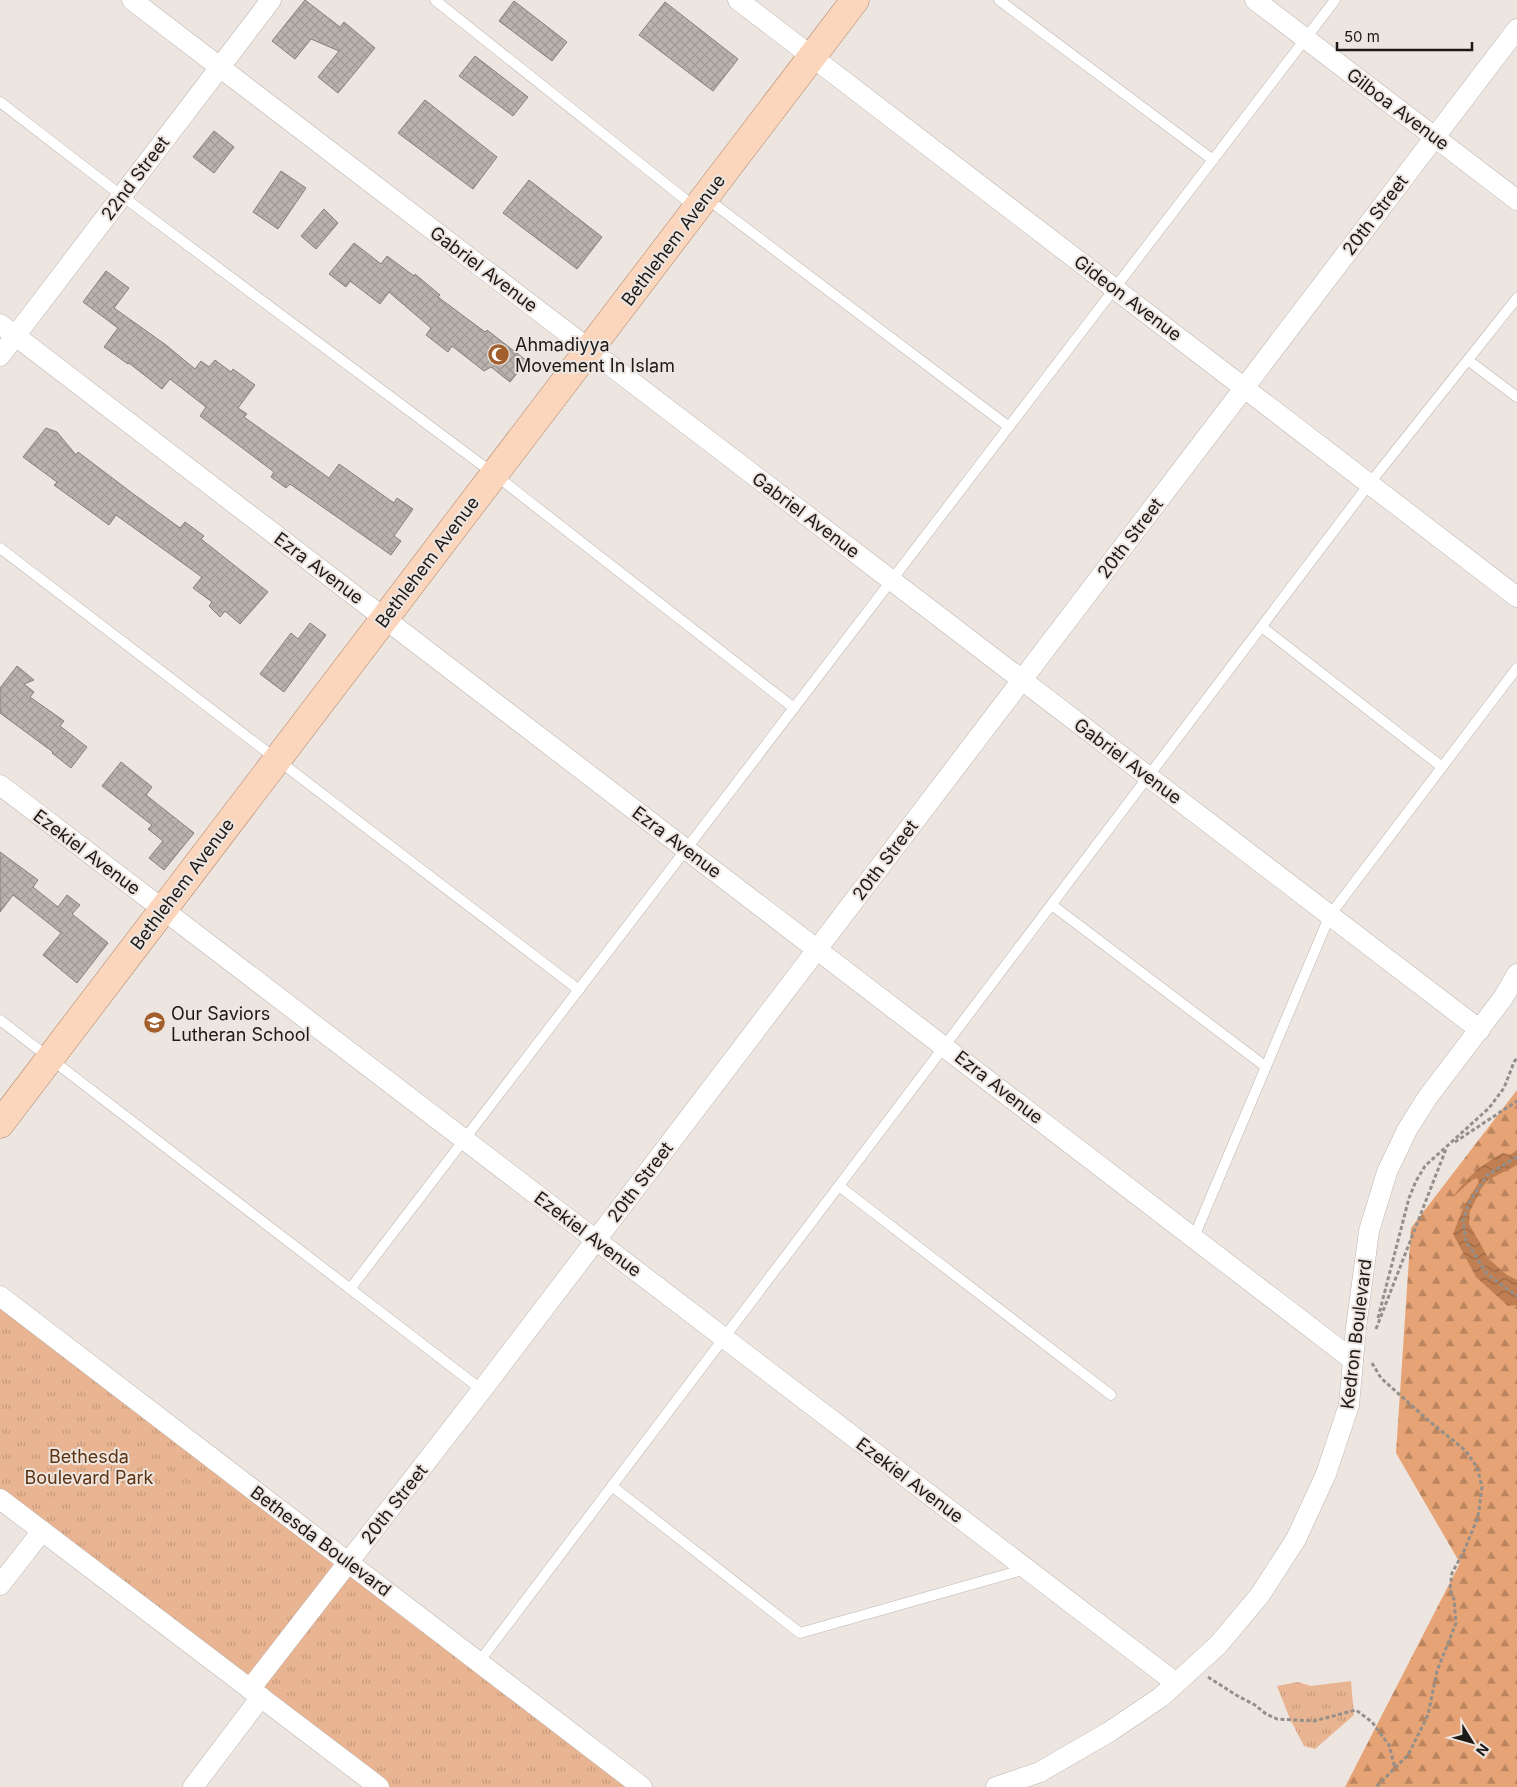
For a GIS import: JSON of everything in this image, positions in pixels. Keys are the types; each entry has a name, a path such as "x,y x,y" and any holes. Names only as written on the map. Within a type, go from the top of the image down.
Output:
{"main road":[{"name":"Bethlehem Avenue","path":"0,1124 855,0"}],"street":[{"name":"Gabriel Avenue","path":"132,0 1480,1030"},
{"name":"22nd Street","path":"0,356 8,330 122,196 271,0"},
{"name":"Gideon Avenue","path":"738,0 1517,596"},
{"name":"Gilboa Avenue","path":"1255,0 1517,200"},
{"name":"20th Street","path":"193,1787 256,1693 349,1562 818,949 1517,29"},
{"name":"Ezra Avenue","path":"8,330 1353,1360"},
{"name":"Ezekiel Avenue","path":"0,786 1176,1683"},
{"name":"Kedron Boulevard","path":"996,1787 1040,1772 1109,1732 1161,1697 1218,1645 1260,1595 1296,1539 1326,1474 1349,1405 1356,1328 1369,1231 1387,1172 1407,1130 1427,1098 1480,1030 1503,998 1517,974"},
{"name":"Bethesda Boulevard","path":"0,1296 642,1787"},
{"path":"0,1499 379,1787"},
{"path":"0,1585 42,1531"}],"lane":[{"path":"434,0 701,203 1009,427"},
{"path":"999,0 1213,160"},
{"path":"350,1289 1335,0"},
{"path":"0,102 122,196 494,474 794,708"},
{"path":"479,1662 1370,483 1469,361 1517,298"},
{"path":"1469,361 1517,396"},
{"path":"0,548 579,990"},
{"path":"1262,627 1442,767"},
{"path":"1194,1237 1330,915 1517,668"},
{"path":"1052,905 1266,1067"},
{"path":"0,1020 482,1390"},
{"path":"839,1186 1111,1395"},
{"path":"612,1486 800,1634 1026,1568"}],"path":[{"path":"1517,1058 1504,1088 1489,1108 1426,1166 1416,1181 1409,1198 1373,1338 1447,1147 1517,1101"},
{"path":"1517,1157 1487,1175 1469,1204 1463,1221 1466,1241 1487,1274 1517,1296"},
{"path":"1372,1355 1372,1363 1381,1378 1465,1450 1477,1467 1482,1487 1478,1517 1452,1574 1450,1589 1454,1599 1456,1623 1438,1671 1428,1716 1408,1755 1376,1787"},
{"path":"1193,1668 1277,1719 1314,1721 1356,1710 1372,1722 1389,1745 1396,1769"}],"green space":[{"path":"1517,1090 1517,1787 1345,1787 1460,1563 1396,1453 1411,1228"},
{"name":"Bethesda Boulevard Park","path":"0,1297 641,1787 379,1787 0,1499"},
{"path":"1351,1681 1354,1715 1315,1749 1304,1746 1290,1719 1277,1686 1298,1682 1311,1686"}],"water":[{"path":"1517,1150 1517,1165 1488,1180 1481,1189 1470,1211 1469,1224 1489,1259 1507,1275 1517,1280 1517,1305 1508,1306 1476,1277 1453,1234 1464,1206 1479,1182 1477,1178 1472,1180 1453,1197 1463,1184 1482,1166 1503,1153 1510,1155"}],"building":[{"path":"305,0 340,27 344,22 375,48 338,93 318,77 339,51 311,39 295,59 272,41"},
{"path":"514,1 567,42 552,61 499,21"},
{"path":"665,2 738,59 713,91 639,35"},
{"path":"475,56 528,97 513,116 459,76"},
{"path":"425,100 497,157 473,189 398,133"},
{"path":"214,131 234,147 214,173 193,157"},
{"path":"281,171 306,188 278,229 253,212"},
{"path":"529,180 602,237 577,269 503,213"},
{"path":"324,209 338,223 316,249 301,236"},
{"path":"354,243 381,264 387,256 414,276 415,274 440,295 438,297 485,332 487,330 527,361 510,382 491,367 484,371 452,346 448,352 426,335 431,328 389,292 380,304 350,281 346,287 329,274"},
{"path":"106,271 129,288 114,308 166,345 195,369 201,361 209,367 215,360 231,372 233,369 255,385 238,408 247,414 244,417 329,478 339,464 394,503 397,498 413,509 394,536 401,541 391,555 290,484 286,488 271,477 274,472 200,416 206,407 170,379 162,389 129,363 104,347 118,328 83,302"},
{"path":"46,428 57,432 76,455 78,452 180,528 185,522 204,536 201,539 268,592 240,624 225,611 220,617 209,606 212,602 193,588 202,577 116,515 109,525 54,485 57,482 23,457"},
{"path":"310,623 326,635 284,692 260,674 291,633 298,639"},
{"path":"17,666 34,680 24,684 34,692 30,697 64,721 60,726 87,747 71,768 53,752 0,713 0,688"},
{"path":"121,762 152,787 146,795 194,833 164,870 149,858 163,841 148,829 152,825 102,786"},
{"path":"0,852 38,880 33,887 58,907 67,895 80,905 72,914 108,943 77,983 43,955 61,933 13,895 0,912"}],"place":[{"name":"Ahmadiyya Movement In Islam","path":"499,354"},
{"name":"Our Saviors Lutheran School","path":"155,1023"}]}
